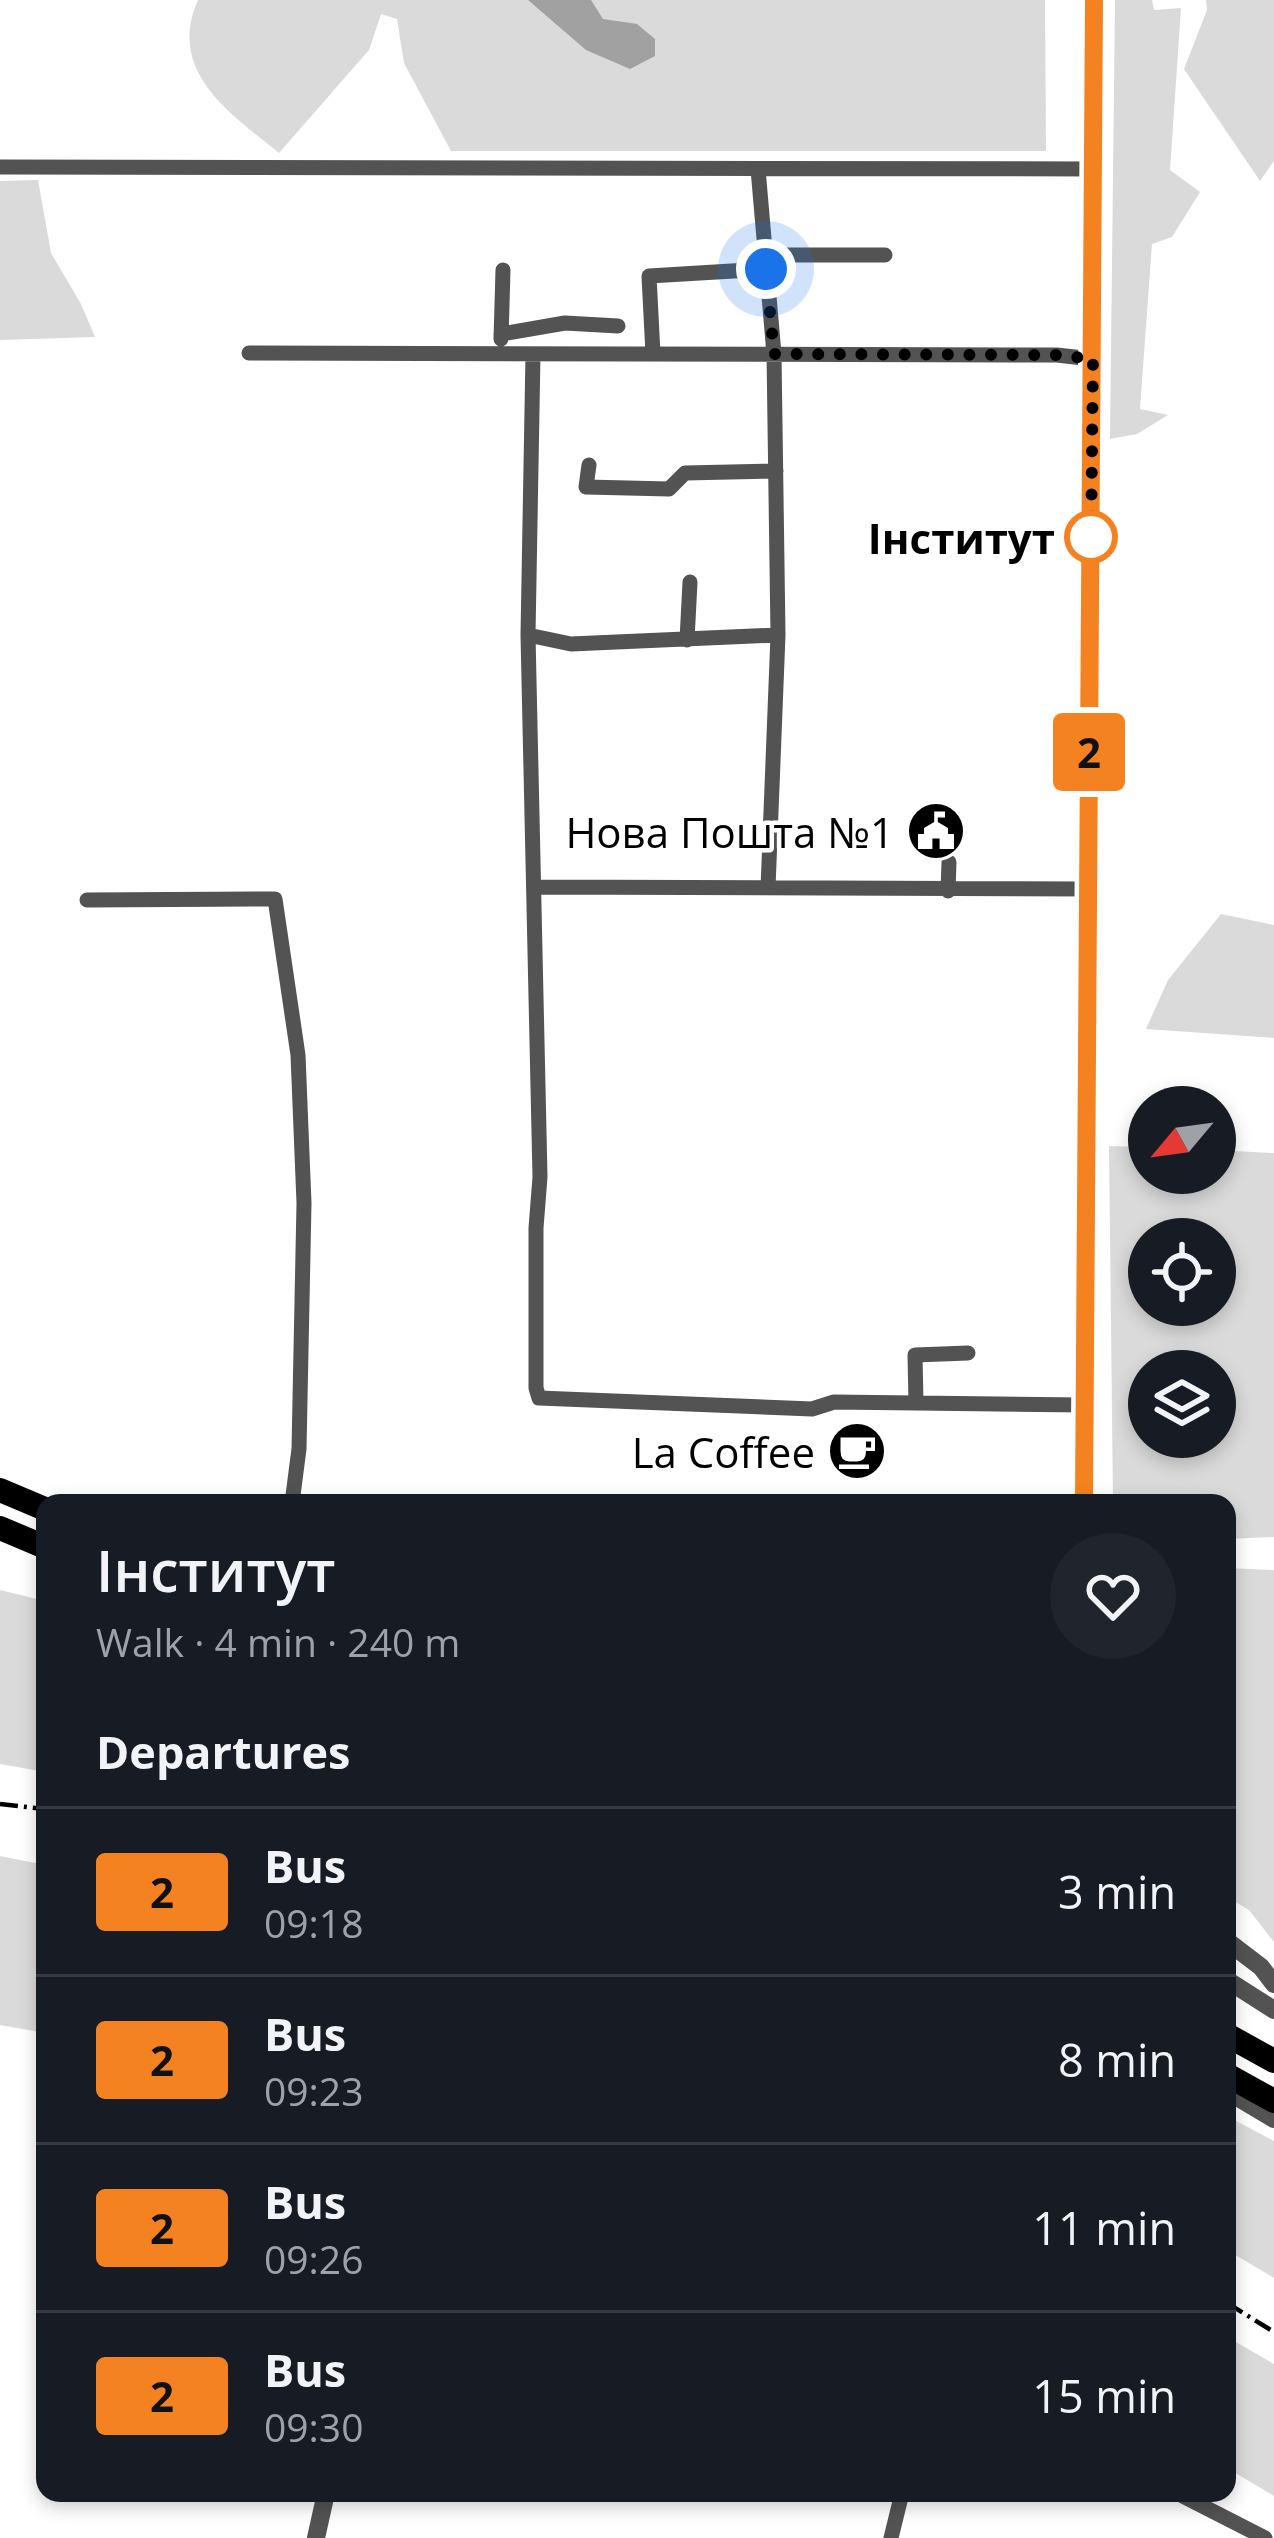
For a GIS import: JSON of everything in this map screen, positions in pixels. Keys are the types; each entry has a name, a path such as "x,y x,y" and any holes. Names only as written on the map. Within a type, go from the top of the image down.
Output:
{"highway":[{"path":"0,1490 36,1505"},
{"path":"0,1528 36,1542"},
{"path":"1236,2040 1274,2061"},
{"path":"1236,2080 1274,2101"}],"street":[{"path":"1084,1494 1094,0"},
{"path":"0,167 1094,169"},
{"path":"758,169 774,354 776,471 778,635 768,888"},
{"path":"653,354 649,276 885,255"},
{"path":"500,354 503,270"},
{"path":"501,334 565,323 618,326"},
{"path":"249,353 1057,355 1093,359"},
{"path":"533,354 528,635 540,1177 536,1228 539,1398 812,1409 834,1402 1084,1405"},
{"path":"589,465 586,487 669,489 685,472 776,471"},
{"path":"687,640 690,582"},
{"path":"528,635 571,644 778,635"},
{"path":"948,891 949,862"},
{"path":"534,887 1088,889"},
{"path":"87,900 275,899 298,1054 304,1203 299,1449 293,1494"},
{"path":"916,1403 916,1355 968,1353"},
{"path":"1236,1948 1274,1984"},
{"path":"1236,1986 1274,2010"},
{"path":"1236,2096 1274,2119"},
{"path":"316,2538 324,2502"},
{"path":"891,2538 900,2502"},
{"path":"1194,2502 1265,2538"}],"shaded area":[{"path":"198,0 1045,0 1046,151 451,151 404,63 397,19 381,14 369,50 279,153 224,106 197,70 190,49 190,26"},
{"path":"528,0 591,0 603,19 637,24 655,39 655,56 630,69 586,50"},
{"path":"1115,0 1152,0 1154,10 1181,8 1170,170 1200,192 1172,237 1152,244 1140,409 1168,415 1137,434 1110,439"},
{"path":"1206,0 1274,0 1274,161 1260,181 1184,69 1207,10"},
{"path":"38,180 51,253 95,337 0,340 0,181"},
{"path":"1221,914 1274,925 1274,1038 1146,1029 1168,980"},
{"path":"1109,1146 1128,1146 1128,1194 1236,1194 1236,1151 1274,1153 1274,1537 1236,1539 1236,1494 1113,1494"},
{"path":"1236,1568 1274,1570 1274,1942 1249,1910 1236,1902"},
{"path":"0,1590 36,1599 36,1770 0,1764"},
{"path":"0,1856 36,1863 36,2031 0,2025"},
{"path":"1236,2121 1274,2141 1274,2278 1236,2255"},
{"path":"1236,2342 1274,2364 1274,2496 1236,2473"}],"railway":[{"path":"0,1804 36,1808"},
{"path":"1236,2309 1274,2332"}],"bus line":[{"name":"2","path":"1084,1494 1094,0"}],"place":[{"name":"Інститут","path":"1091,537"},
{"name":"Нова Пошта №1","path":"936,831"},
{"name":"La Coffee","path":"857,1451"}],"route":[{"path":"766,269 774,354 1093,359 1091,542 1091,537"}]}
